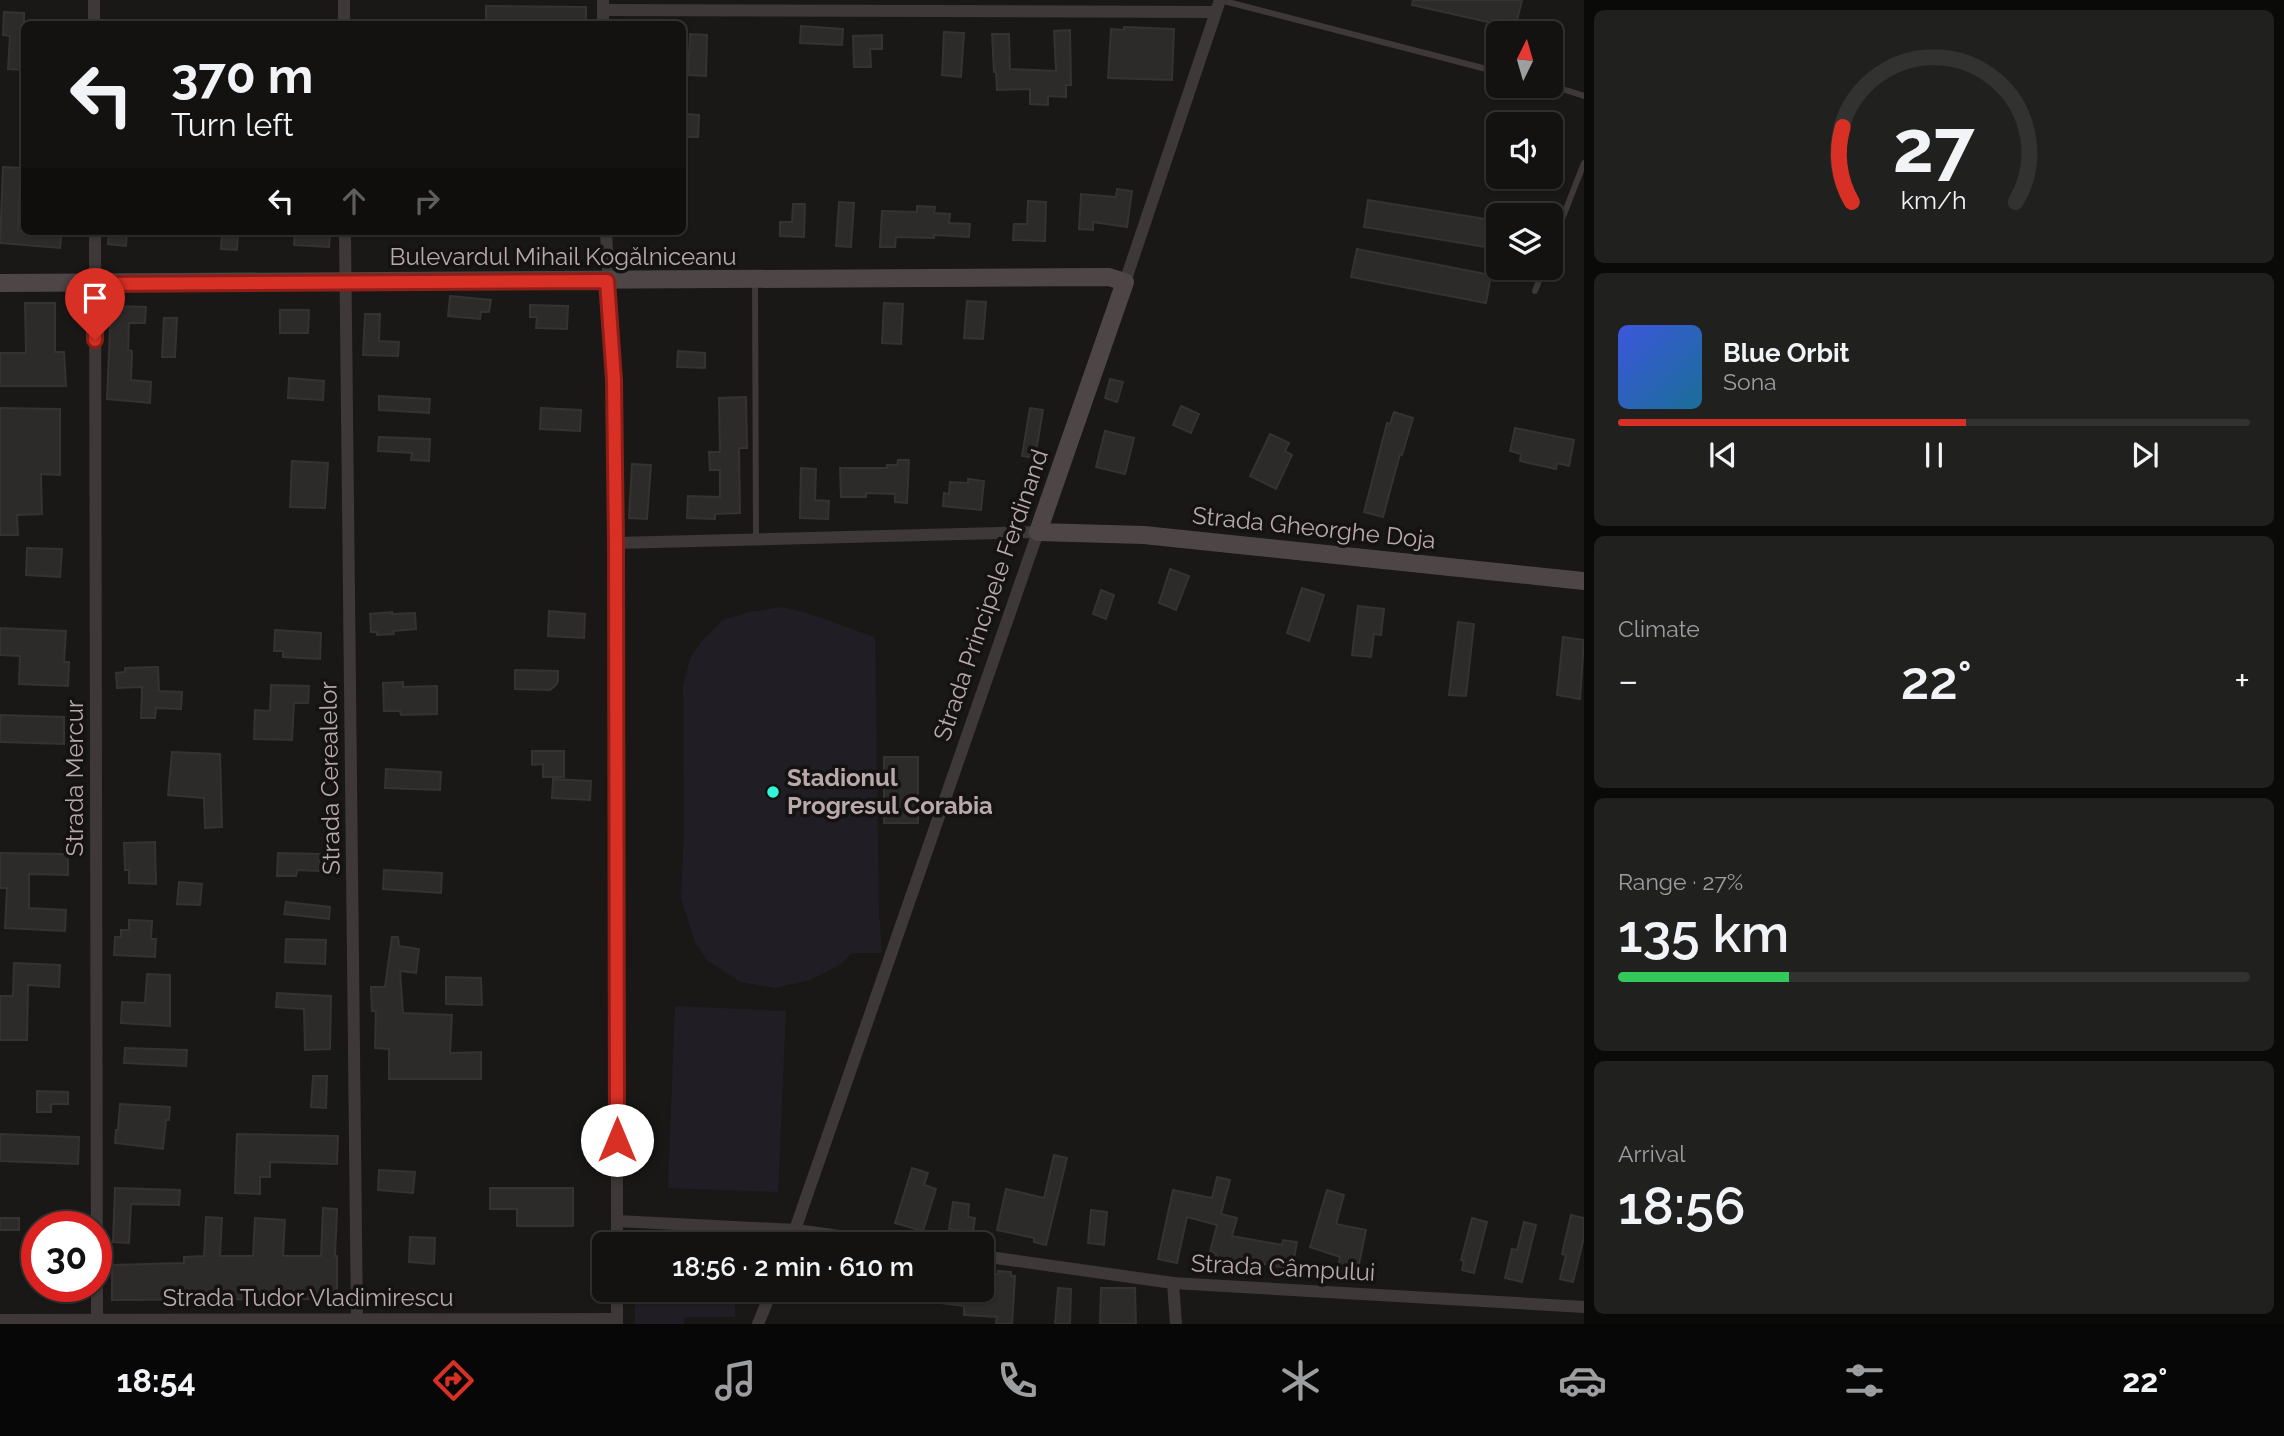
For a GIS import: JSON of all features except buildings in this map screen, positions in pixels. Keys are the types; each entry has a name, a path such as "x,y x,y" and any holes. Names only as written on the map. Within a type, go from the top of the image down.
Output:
{"main road":[{"name":"Bulevardul Mihail Kogălniceanu","path":"0,283 1109,277 1125,282"},
{"name":"Strada Principele Ferdinand","path":"1038,532 1125,282"},
{"name":"Strada Gheorghe Doja","path":"1038,532 1144,535 1584,581"}],"street":[{"path":"94,0 94,21"},
{"path":"344,0 344,21"},
{"path":"603,5 1218,4"},
{"name":"Strada Principele Ferdinand","path":"1125,282 1218,4"},
{"name":"Strada Mercur","path":"95,235 97,1322"},
{"name":"Strada Cerealelor","path":"345,235 357,1321"},
{"path":"606,235 614,380 616,544 617,1232"},
{"path":"616,544 1038,532"},
{"name":"Strada Principele Ferdinand","path":"796,1230 1038,532"},
{"path":"617,1221 810,1232"},
{"name":"Strada Câmpului","path":"994,1258 1172,1283 1584,1307"},
{"path":"1172,1283 1176,1324"},
{"path":"617,1302 617,1322"},
{"path":"758,1324 767,1302"},
{"name":"Strada Tudor Vladimirescu","path":"0,1320 617,1322"}],"lane":[{"path":"1218,4 1486,69"},
{"path":"1563,89 1584,96"},
{"path":"1563,217 1584,163"},
{"path":"755,280 756,540"},
{"path":"1535,291 1539,280"}],"shaded area":[{"path":"782,607 817,616 875,637 882,953 852,953 841,964 810,980 775,988 740,982 708,961 695,942 681,899 684,831 683,686 690,659 700,643 723,620 749,612"},
{"path":"675,1006 786,1011 778,1192 668,1188"},
{"path":"635,1302 735,1302 735,1317 684,1317 684,1324 635,1324"}],"place":[{"name":"Stadionul Progresul Corabia","path":"773,792"}],"route":[{"path":"95,340 95,284 607,281 614,380 616,544 617,1140"}]}
